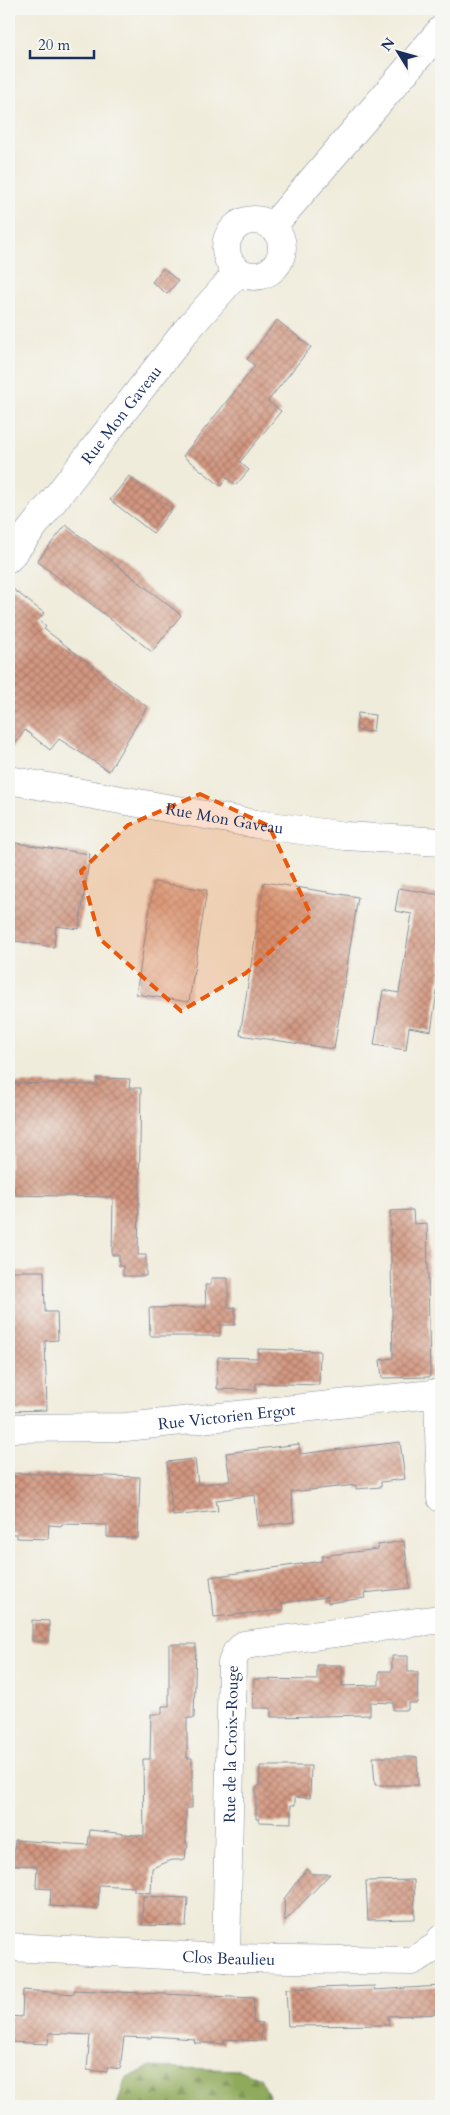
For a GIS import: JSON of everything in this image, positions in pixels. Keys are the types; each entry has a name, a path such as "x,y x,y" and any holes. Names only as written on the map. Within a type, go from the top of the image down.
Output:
{"street":[{"path":"272,227 441,30"},
{"path":"255,220 272,227 281,243 279,261 265,274 256,276 238,272 227,258 225,249 231,232 246,221 255,220"},
{"name":"Rue Mon Gaveau","path":"9,558 185,332 238,272"},
{"name":"Rue Mon Gaveau","path":"9,780 256,824 346,836 441,842"},
{"path":"440,1393 441,1498"},
{"name":"Rue Victorien Ergot","path":"9,1428 126,1427 440,1393"},
{"name":"Rue de la Croix-Rouge","path":"226,1958 232,1663 236,1653 244,1645 441,1619"},
{"name":"Clos Beaulieu","path":"9,1947 226,1958 412,1961 439,1945 441,1939"}],"highlighted area":[{"path":"200,794 269,826 311,915 246,973 181,1011 100,939 81,871 128,825"}],"green space":[{"path":"150,2067 240,2070 260,2078 269,2095 267,2106 117,2106 125,2079"}],"building":[{"path":"163,268 178,281 167,294 152,282"},
{"path":"277,320 311,347 268,401 281,411 240,462 249,470 236,485 227,478 221,486 183,456 255,366 247,359"},
{"path":"129,476 172,509 153,533 110,500"},
{"path":"66,525 181,615 152,652 37,561"},
{"path":"9,586 44,613 38,620 46,627 44,629 147,707 109,771 59,739 50,750 25,730 9,752"},
{"path":"358,713 375,715 373,732 356,730"},
{"path":"9,842 90,854 79,929 56,926 54,947 9,940"},
{"path":"154,882 207,890 189,1002 136,994"},
{"path":"264,882 358,897 334,1049 240,1035"},
{"path":"399,888 441,895 441,966 431,1031 409,1027 406,1050 374,1045 383,990 399,993 412,914 395,911"},
{"path":"97,1078 130,1079 129,1088 141,1088 138,1255 146,1255 146,1276 123,1276 123,1266 119,1266 119,1255 112,1255 113,1197 9,1195 12,1083 97,1085"},
{"path":"413,1210 414,1224 427,1223 430,1377 382,1378 380,1360 393,1358 390,1211"},
{"path":"9,1271 44,1271 45,1312 57,1312 58,1340 45,1341 47,1410 9,1411"},
{"path":"211,1278 228,1278 228,1308 235,1307 235,1325 220,1325 220,1336 150,1336 149,1308 206,1307 205,1285 211,1285"},
{"path":"258,1349 320,1351 319,1385 256,1383 256,1390 217,1389 218,1357 258,1358"},
{"path":"400,1442 405,1479 381,1482 381,1487 356,1489 356,1485 291,1492 294,1522 258,1526 255,1495 216,1500 218,1511 173,1516 167,1462 195,1459 198,1485 230,1481 226,1453 299,1444 300,1454"},
{"path":"9,1473 140,1477 138,1538 107,1537 107,1525 49,1525 48,1539 17,1538 17,1534 9,1534"},
{"path":"404,1541 410,1588 364,1593 365,1598 328,1603 327,1597 282,1603 283,1610 214,1617 210,1577 322,1561 322,1556 378,1549 378,1545"},
{"path":"32,1620 49,1621 49,1641 32,1641"},
{"path":"169,1644 196,1644 194,1718 187,1718 187,1758 192,1758 192,1808 186,1808 186,1843 188,1846 185,1860 172,1860 152,1868 151,1893 134,1891 134,1887 99,1885 98,1909 50,1906 51,1889 36,1888 37,1866 13,1865 15,1840 88,1845 90,1830 144,1836 143,1759 150,1759 151,1714 162,1714 162,1706 169,1706"},
{"path":"392,1656 408,1656 408,1672 418,1672 417,1703 408,1703 408,1710 393,1710 393,1703 370,1702 370,1715 271,1717 271,1708 253,1708 254,1679 317,1680 317,1665 342,1665 342,1686 379,1685 379,1671 392,1671"},
{"path":"373,1757 417,1757 418,1785 375,1785"},
{"path":"260,1766 311,1766 310,1798 295,1797 295,1805 291,1805 291,1823 259,1822 259,1819 256,1819 256,1788 260,1785"},
{"path":"306,1869 312,1874 330,1874 285,1921 284,1899"},
{"path":"414,1880 415,1919 368,1920 366,1881"},
{"path":"143,1896 188,1898 186,1926 142,1925"},
{"path":"375,1986 374,1990 441,1986 441,2014 388,2016 389,2025 288,2026 286,1989"},
{"path":"23,1990 74,1994 74,1990 254,1998 253,2022 262,2023 261,2041 224,2039 224,2044 195,2043 194,2039 151,2036 151,2038 124,2037 120,2069 107,2067 107,2072 87,2070 90,2035 49,2033 48,2044 9,2042 9,2016 22,2017"}]}
